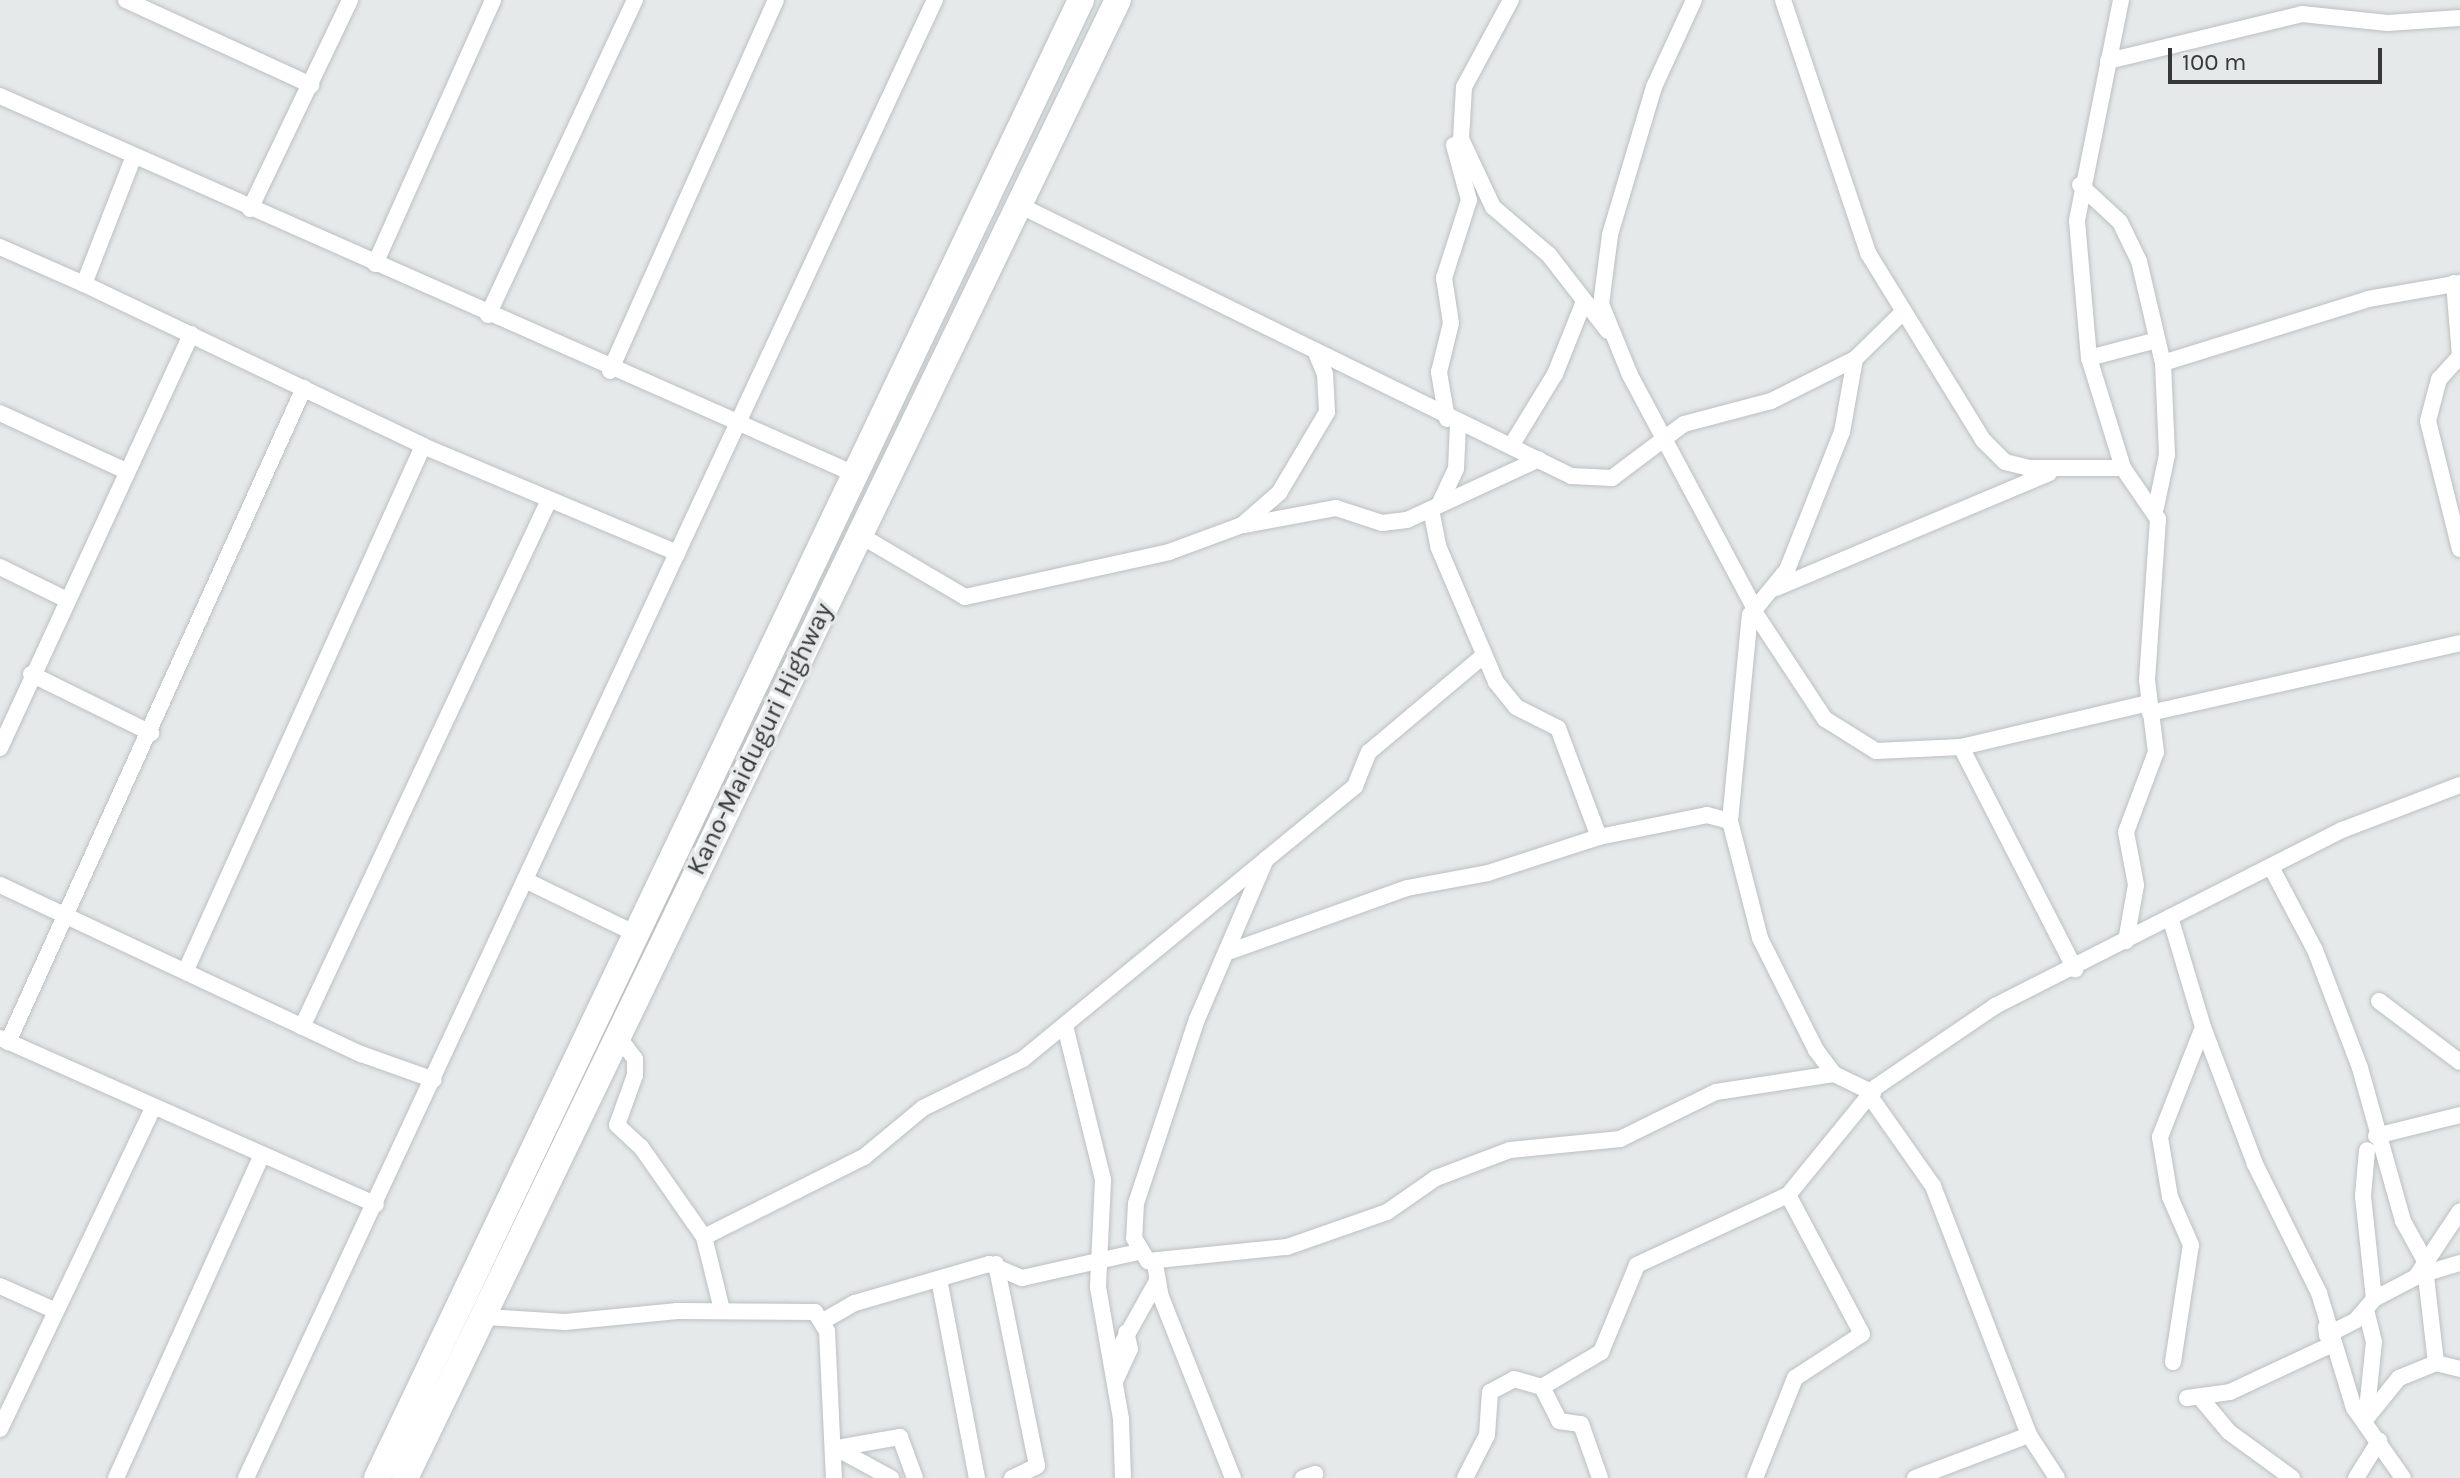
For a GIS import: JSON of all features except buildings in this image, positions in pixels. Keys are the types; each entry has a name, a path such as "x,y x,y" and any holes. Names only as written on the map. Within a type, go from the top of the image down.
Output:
{"highway":[{"name":"Kano-Maiduguri Highway","path":"377,1478 859,476 1081,0"},
{"name":"Kano-Maiduguri Highway","path":"405,1478 486,1317 858,534 1118,0"}],"street":[{"path":"126,0 311,85"},
{"path":"250,209 350,0"},
{"path":"375,264 493,0"},
{"path":"488,315 635,0"},
{"path":"610,371 776,0"},
{"path":"246,1478 527,881 734,422 935,0"},
{"path":"1511,0 1464,87 1460,126 1453,140 1469,212 1444,278 1451,323 1439,372 1452,422 1456,469 1435,507 1483,656 1516,707 1558,728 1599,837"},
{"path":"1694,0 1654,87 1610,235 1601,304 1666,442 1754,609 1825,719 1846,738 1876,751 1961,747 2460,643"},
{"path":"1783,0 1806,51 1851,211 1901,314 1983,440 2005,462 2050,472 2123,468"},
{"path":"2121,0 2080,185 2078,282 2089,358 2123,468 2156,507"},
{"path":"2108,61 2302,14 2388,23 2460,18"},
{"path":"0,96 610,371 859,476"},
{"path":"1460,126 1493,207 1549,255 1583,304 1614,337"},
{"path":"84,284 134,156"},
{"path":"2080,185 2130,238 2163,363 2167,455 2156,507 2149,708 2156,752 2126,832 2136,885 2126,941"},
{"path":"1017,204 1452,422 1541,459 1571,476 1612,478 1666,442 1684,424 1771,401 1855,359 1901,314"},
{"path":"0,247 191,334 423,446 548,502 677,553"},
{"path":"2163,363 2368,299 2457,283 2460,356 2428,403 2460,549"},
{"path":"1511,446 1555,374 1583,304"},
{"path":"0,748 5,723 67,600 191,334"},
{"path":"2089,358 2157,340"},
{"path":"1242,525 1279,493 1327,412 1325,374 1315,351"},
{"path":"1855,359 1842,432 1787,570 1754,609 1730,821 1760,938 1834,1074 1872,1096 1933,1186 2029,1435 2057,1478"},
{"path":"304,388 68,919 4,1040 376,1205"},
{"path":"0,413 126,471"},
{"path":"186,970 423,446"},
{"path":"858,534 965,597 1169,552 1242,525 1336,508 1382,523 1435,507 1541,459"},
{"path":"1769,591 2050,472"},
{"path":"2447,500 2460,489"},
{"path":"302,1027 548,502"},
{"path":"0,567 67,600"},
{"path":"704,1237 864,1157 923,1108 1008,1070 1355,786 1369,752 1483,656"},
{"path":"31,674 151,733"},
{"path":"1961,747 2075,969"},
{"path":"1465,1478 1487,1435 1490,1392 1514,1379 1542,1387 1601,1352 1637,1265 1788,1195 1872,1096 1995,1006 2075,969 2271,867 2460,785"},
{"path":"1231,951 1407,888 1477,876 1599,837 1707,815 1730,821"},
{"path":"1233,1478 1156,1272 1138,1252 1136,1203 1197,1019 1231,951 1266,859"},
{"path":"2271,867 2315,950 2360,1068 2372,1143 2422,1269 2436,1363"},
{"path":"527,881 638,935"},
{"path":"0,885 302,1027 434,1080"},
{"path":"2170,917 2203,1027 2365,1420 2403,1478"},
{"path":"2379,1001 2460,1062"},
{"path":"1065,1026 1103,1180 1100,1259 1115,1383"},
{"path":"2173,1362 2191,1245 2170,1197 2160,1137 2203,1027"},
{"path":"620,1039 635,1059 635,1075 617,1125 641,1147 704,1237 722,1310"},
{"path":"1156,1272 1287,1247 1387,1212 1436,1178 1510,1150 1620,1139 1716,1092 1834,1074"},
{"path":"0,1429 153,1108"},
{"path":"2372,1143 2460,1115"},
{"path":"2365,1420 2374,1342 2363,1196 2372,1143"},
{"path":"116,1478 262,1155"},
{"path":"1755,1478 1795,1378 1862,1334 1788,1195"},
{"path":"2292,1478 2229,1432 2195,1399 2330,1333 2422,1269 2460,1211"},
{"path":"825,1320 939,1279 996,1264 1022,1278 1138,1252"},
{"path":"2422,1269 2460,1263"},
{"path":"996,1264 1037,1466 1012,1478"},
{"path":"1123,1478 1113,1348 1126,1332 1156,1272"},
{"path":"939,1279 977,1478"},
{"path":"0,1286 56,1311"},
{"path":"486,1317 565,1322 722,1310 815,1312 825,1320 837,1448 834,1478"},
{"path":"2365,1420 2399,1378 2436,1363 2460,1369"},
{"path":"1542,1387 1559,1421 1581,1424 1600,1478"},
{"path":"1915,1478 2029,1435"},
{"path":"837,1448 900,1437 915,1478"},
{"path":"2356,1478 2379,1441"},
{"path":"837,1448 891,1478"}]}
